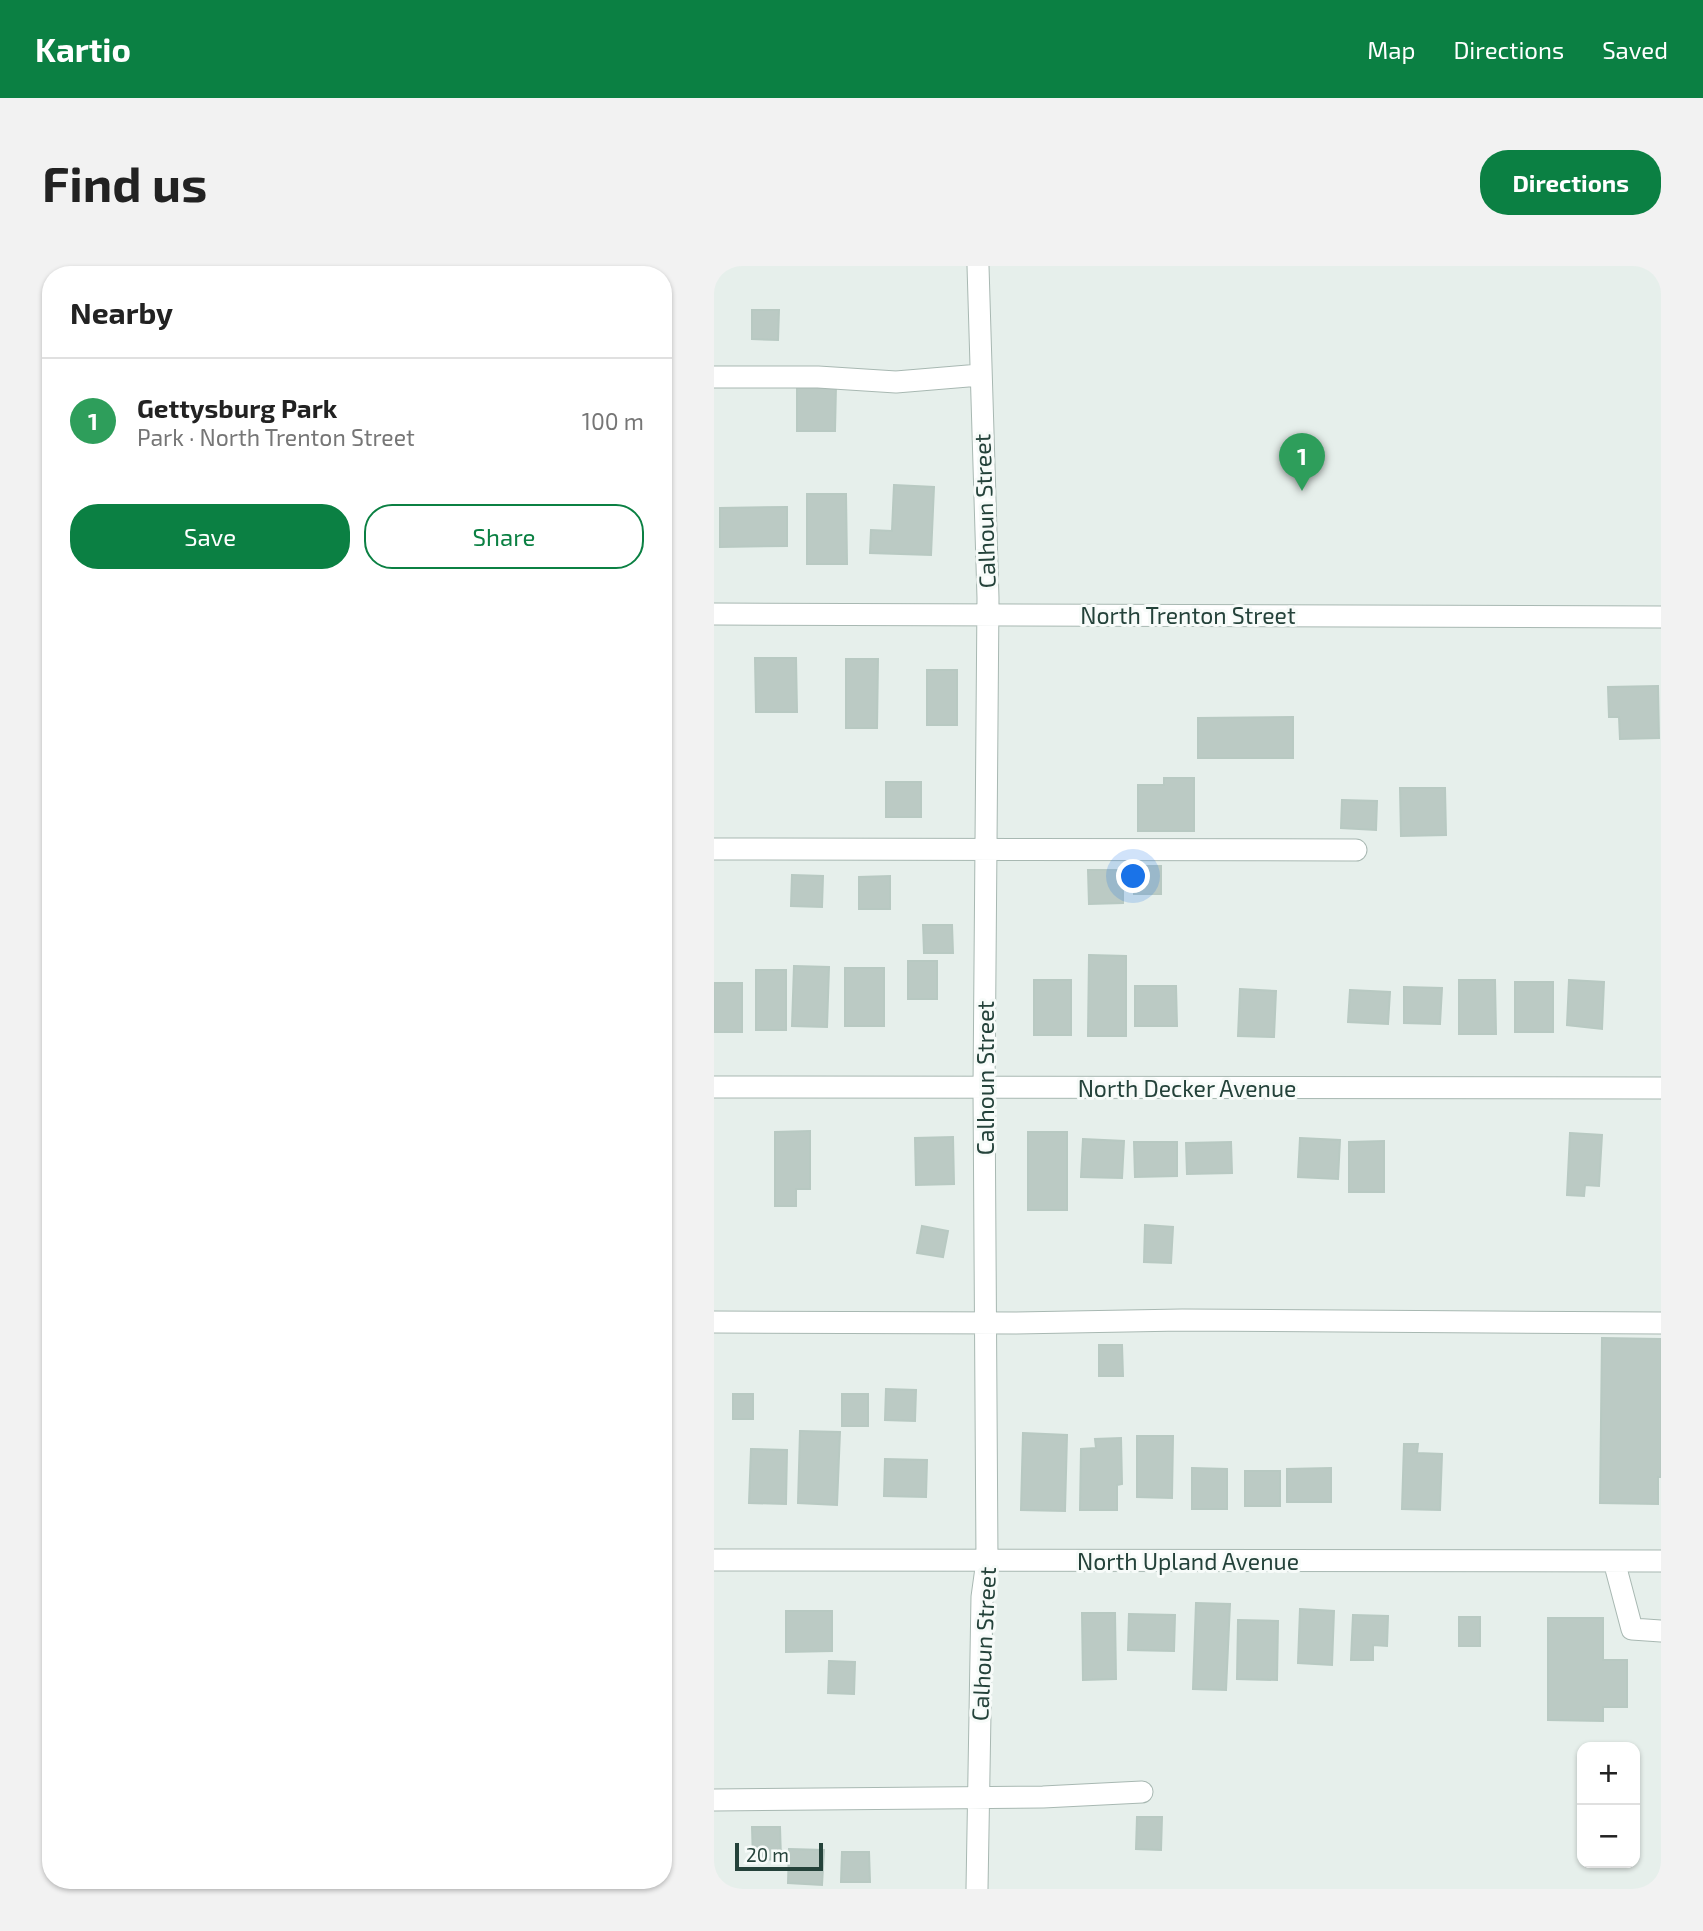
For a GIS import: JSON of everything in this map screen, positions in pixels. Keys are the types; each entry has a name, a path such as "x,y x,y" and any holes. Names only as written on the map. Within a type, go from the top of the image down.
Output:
{"street":[{"name":"Calhoun Street","path":"977,1889 982,1597 987,1561 988,1322 984,1088 986,615 978,266"},
{"path":"714,377 896,382 980,375"},
{"name":"North Trenton Street","path":"714,614 1661,617"},
{"path":"714,849 1356,850"},
{"name":"North Decker Avenue","path":"714,1087 1661,1087"},
{"path":"714,1322 1182,1320 1661,1323"},
{"name":"North Upland Avenue","path":"714,1560 1661,1561"},
{"path":"1614,1561 1632,1629 1661,1631"},
{"path":"714,1800 1142,1792"}],"building":[{"path":"752,310 779,310 778,340 752,339"},
{"path":"797,386 836,386 835,431 797,431"},
{"path":"894,485 934,487 931,555 870,553 871,530 892,531"},
{"path":"807,494 846,494 847,564 807,564"},
{"path":"787,507 787,546 720,547 720,508"},
{"path":"755,658 796,658 797,712 756,712"},
{"path":"846,659 878,659 877,728 846,728"},
{"path":"927,670 957,670 957,725 927,725"},
{"path":"1658,686 1659,738 1620,739 1619,717 1609,717 1608,687"},
{"path":"1293,717 1293,758 1198,758 1198,718"},
{"path":"1164,778 1194,778 1194,831 1138,831 1138,785 1164,785"},
{"path":"886,782 921,782 921,817 886,817"},
{"path":"1400,788 1445,788 1446,835 1401,836"},
{"path":"1342,800 1377,801 1376,830 1341,828"},
{"path":"1134,866 1161,866 1161,894 1134,894"},
{"path":"1088,870 1123,870 1123,903 1089,904"},
{"path":"792,875 823,876 822,907 791,906"},
{"path":"890,876 890,909 859,909 859,877"},
{"path":"923,925 952,925 953,953 924,953"},
{"path":"1089,955 1126,956 1126,1036 1088,1036"},
{"path":"908,961 937,961 937,999 908,999"},
{"path":"794,966 829,967 827,1027 792,1026"},
{"path":"845,968 884,968 884,1026 845,1026"},
{"path":"756,970 786,970 786,1030 756,1030"},
{"path":"1034,980 1071,980 1071,1035 1034,1035"},
{"path":"1459,980 1495,980 1496,1034 1459,1034"},
{"path":"1569,980 1604,982 1602,1029 1567,1025"},
{"path":"1515,982 1553,982 1553,1032 1515,1032"},
{"path":"714,983 742,983 742,1032 714,1032"},
{"path":"1135,986 1176,986 1177,1026 1135,1026"},
{"path":"1404,987 1442,988 1440,1024 1404,1023"},
{"path":"1240,989 1276,991 1274,1037 1238,1036"},
{"path":"1350,990 1390,992 1388,1024 1348,1022"},
{"path":"810,1131 810,1189 796,1189 796,1206 775,1206 775,1132"},
{"path":"1028,1132 1067,1132 1067,1210 1028,1210"},
{"path":"1570,1133 1602,1135 1599,1186 1585,1185 1584,1196 1567,1195"},
{"path":"953,1137 954,1184 916,1185 915,1138"},
{"path":"1300,1138 1340,1140 1338,1179 1298,1177"},
{"path":"1083,1139 1124,1141 1122,1178 1081,1177"},
{"path":"1384,1141 1384,1192 1349,1192 1349,1142"},
{"path":"1134,1142 1177,1142 1177,1176 1135,1177"},
{"path":"1231,1142 1232,1173 1187,1174 1186,1143"},
{"path":"1145,1225 1173,1227 1171,1263 1144,1262"},
{"path":"922,1226 948,1231 943,1257 917,1253"},
{"path":"1602,1338 1661,1339 1661,1477 1658,1477 1658,1504 1600,1503"},
{"path":"1099,1345 1122,1345 1123,1376 1099,1376"},
{"path":"886,1389 916,1390 915,1421 885,1420"},
{"path":"733,1394 753,1394 753,1419 733,1419"},
{"path":"842,1394 868,1394 868,1426 842,1426"},
{"path":"800,1431 840,1432 837,1505 798,1503"},
{"path":"1023,1433 1067,1435 1065,1511 1021,1510"},
{"path":"1137,1436 1173,1436 1172,1498 1137,1497"},
{"path":"1121,1438 1122,1484 1117,1485 1117,1510 1080,1510 1081,1449 1096,1448 1095,1439"},
{"path":"1404,1444 1418,1444 1417,1453 1442,1454 1440,1510 1402,1509"},
{"path":"751,1449 787,1450 786,1504 749,1503"},
{"path":"885,1459 927,1460 926,1497 884,1496"},
{"path":"1192,1468 1227,1469 1227,1509 1192,1509"},
{"path":"1331,1468 1331,1502 1287,1502 1287,1469"},
{"path":"1245,1471 1280,1471 1280,1506 1245,1506"},
{"path":"1196,1603 1230,1604 1226,1690 1193,1689"},
{"path":"1300,1609 1334,1611 1332,1665 1298,1663"},
{"path":"786,1611 832,1611 832,1651 786,1652"},
{"path":"1082,1613 1115,1613 1116,1679 1083,1680"},
{"path":"1129,1614 1175,1615 1174,1651 1128,1650"},
{"path":"1353,1615 1388,1616 1387,1646 1373,1645 1373,1660 1351,1660"},
{"path":"1459,1617 1480,1617 1480,1646 1459,1646"},
{"path":"1548,1618 1603,1618 1603,1660 1627,1660 1627,1707 1603,1707 1603,1721 1548,1720"},
{"path":"1238,1620 1278,1621 1277,1680 1237,1679"},
{"path":"829,1661 855,1662 854,1694 828,1693"},
{"path":"1137,1817 1162,1817 1161,1850 1136,1849"},
{"path":"752,1827 780,1827 781,1859 753,1860"},
{"path":"789,1849 824,1850 822,1885 788,1883"},
{"path":"842,1852 869,1852 870,1882 841,1882"}],"place":[{"name":"Gettysburg Park","path":"1302,491"}]}
